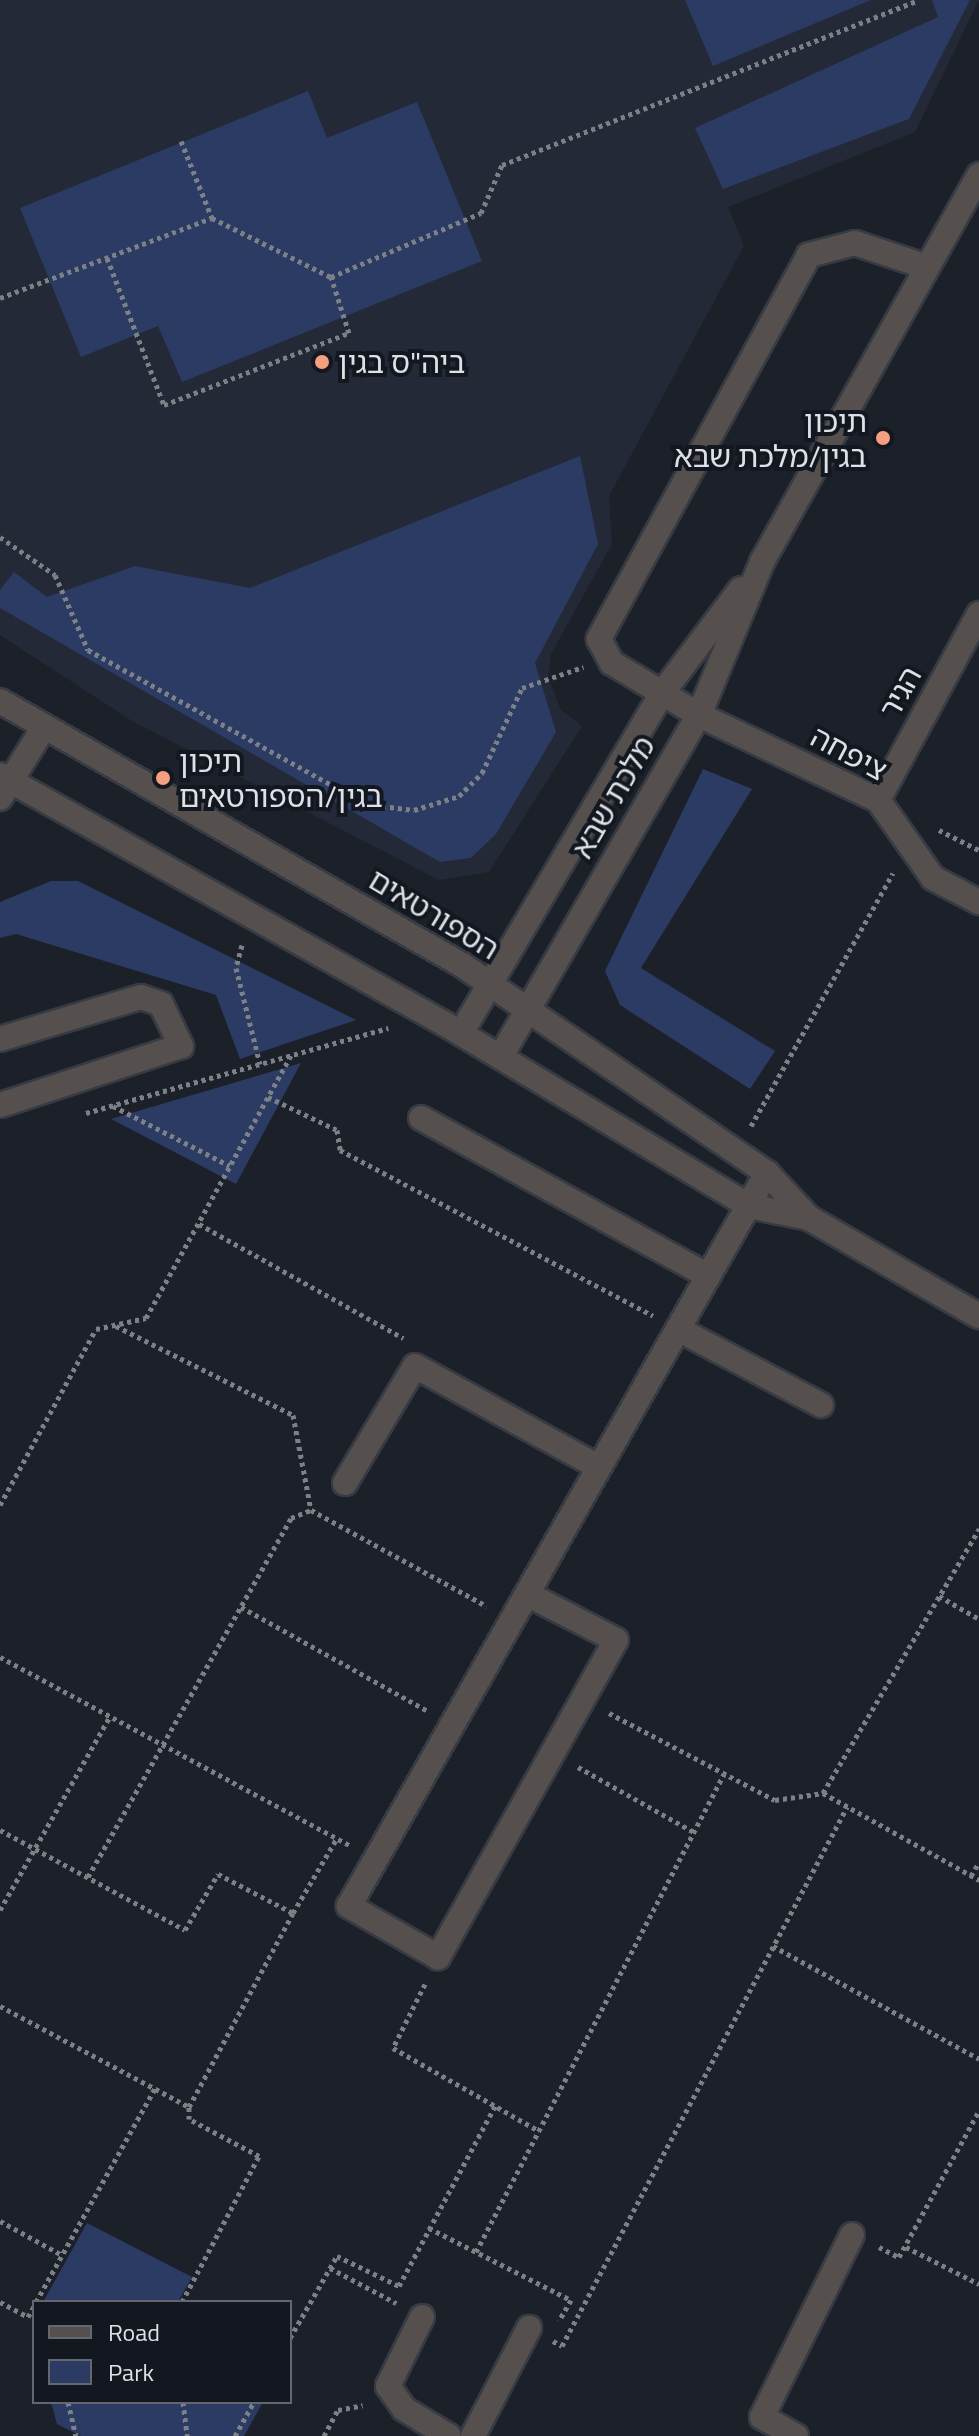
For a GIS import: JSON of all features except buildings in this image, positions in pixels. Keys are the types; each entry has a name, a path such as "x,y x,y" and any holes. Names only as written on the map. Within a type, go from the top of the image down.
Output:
{"street":[{"name":"מלכת שבא","path":"501,1056 699,715 762,562 979,175"},
{"path":"606,658 599,639 605,623 809,255 855,243 927,267"},
{"name":"מלכת שבא","path":"461,1033 663,692 762,562"},
{"name":"הגיר","path":"878,800 979,614"},
{"name":"ציפחה","path":"606,658 699,715 878,800 933,878 979,902"},
{"name":"הספורטאים","path":"0,701 489,984 767,1173 809,1218 979,1316"},
{"path":"3,785 44,727"},
{"name":"הספורטאים","path":"3,785 431,1016 749,1206 809,1218"},
{"path":"0,1039 141,997 161,1004 181,1046 0,1105"},
{"path":"421,1118 708,1276"},
{"path":"527,1594 616,1640 438,1957 349,1906 767,1173"},
{"path":"678,1329 821,1405"},
{"path":"345,1483 415,1366 599,1467"},
{"path":"796,2436 762,2417 852,2235"},
{"path":"422,2317 389,2374 393,2398 449,2436"},
{"path":"473,2436 539,2333"}],"path":[{"path":"331,277 481,213 502,165 917,1"},
{"path":"107,258 164,405 349,333 331,277 212,218 181,141"},
{"path":"0,298 212,218"},
{"path":"0,537 55,575 88,650 366,804 414,810 459,796 482,773 522,688 606,658"},
{"path":"736,1153 909,845"},
{"path":"251,917 236,968 260,1064"},
{"path":"70,1118 431,1016"},
{"path":"0,1505 96,1329 146,1318 291,1055"},
{"path":"268,1097 337,1130 340,1150 678,1329"},
{"path":"112,1105 230,1166"},
{"path":"199,1224 403,1337 415,1366"},
{"path":"115,1325 293,1415 311,1510"},
{"path":"88,1877 291,1518 311,1510"},
{"path":"311,1510 512,1621"},
{"path":"823,1793 979,1529"},
{"path":"939,1596 979,1619"},
{"path":"241,1607 453,1725"},
{"path":"0,1657 376,1859"},
{"path":"583,1700 775,1800 823,1793 979,1880"},
{"path":"0,1910 110,1716"},
{"path":"553,1753 694,1832"},
{"path":"476,2252 724,1774"},
{"path":"429,2228 571,2300 539,2333 562,2346 847,1807"},
{"path":"0,1830 185,1930 218,1874 293,1913"},
{"path":"183,2300 259,2156 189,2119 189,2107 337,1838"},
{"path":"971,1876 979,1862"},
{"path":"773,1946 979,2059"},
{"path":"438,1957 393,2048 539,2131"},
{"path":"0,2006 189,2107"},
{"path":"37,2300 155,2088"},
{"path":"292,2334 337,2256 399,2286 495,2106"},
{"path":"852,2235 899,2257 979,2111"},
{"path":"0,2221 63,2256"},
{"path":"906,2247 979,2284"},
{"path":"330,2268 422,2317"},
{"path":"0,2302 31,2319"},
{"path":"324,2436 338,2410 393,2398"},
{"path":"68,2404 76,2436"},
{"path":"183,2404 187,2436"},
{"path":"235,2436 253,2404"}],"shaded area":[{"path":"0,0 979,0 915,132 728,207 744,246 609,496 612,544 551,654 548,678 561,710 582,726 489,872 439,880 132,721 0,635"}],"green space":[{"path":"685,0 871,0 713,66"},
{"path":"932,0 970,0 909,119 723,189 695,128 938,17"},
{"path":"308,91 327,138 417,102 482,261 182,382 158,326 81,357 20,208"},
{"path":"580,456 598,544 535,663 556,732 496,834 471,858 440,862 0,608 0,590 14,572 47,597 135,566 250,588"},
{"path":"703,769 752,789 641,968 775,1051 750,1089 620,1005 605,971"},
{"path":"51,881 78,881 356,1020 240,1059 216,995 16,934 0,938 0,902"},
{"path":"301,1063 236,1184 111,1119"},
{"path":"87,2223 192,2277 179,2300 44,2300"},
{"path":"52,2404 262,2404 244,2436 81,2436 57,2424"}],"place":[{"name":"ביה\"ס בגין","path":"322,362"},
{"name":"תיכון בגין/מלכת שבא","path":"883,438"},
{"name":"תיכון בגין/הספורטאים","path":"163,778"}]}
